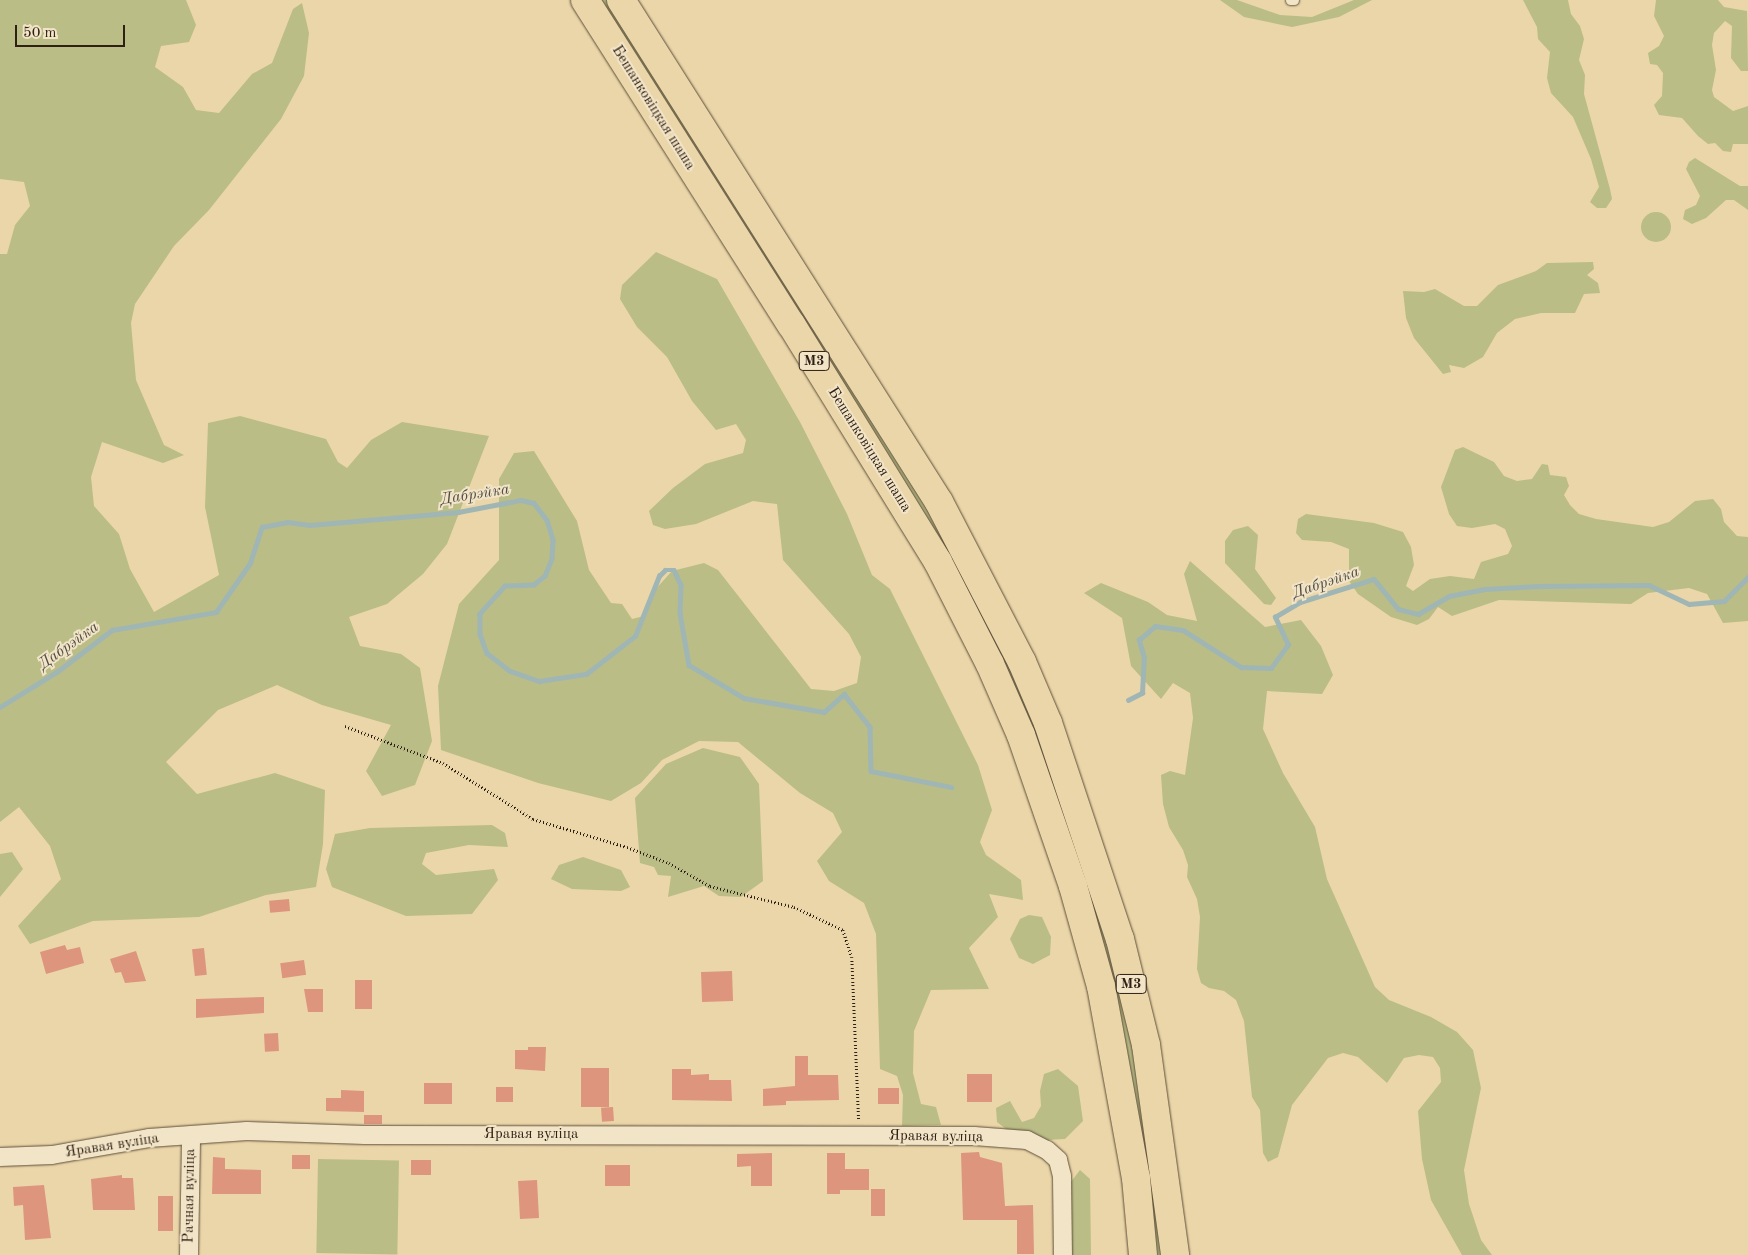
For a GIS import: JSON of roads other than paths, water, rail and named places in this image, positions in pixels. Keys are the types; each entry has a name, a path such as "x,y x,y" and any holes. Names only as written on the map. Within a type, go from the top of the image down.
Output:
{"main road":[{"name":"Бешанковіцкая шаша","path":"585,0 791,324 938,562 990,664 1021,735 1073,886 1101,986 1136,1178 1143,1255"},
{"name":"Бешанковіцкая шаша","path":"621,0 939,502 1022,662 1048,723 1086,829 1127,968 1146,1045 1175,1255"}],"street":[{"name":"Яравая вуліца","path":"0,1157 52,1155 149,1138 247,1131 365,1135 859,1135 1027,1140 1047,1150 1058,1160 1062,1176 1063,1255"},
{"name":"Рачная вуліца","path":"189,1255 191,1136"}],"waterway":[{"name":"Дабрэйка","path":"0,707 58,671 112,630 216,612 250,563 262,527 288,522 310,525 458,512 521,500 534,503 547,520 553,540 552,559 545,576 534,585 505,586 480,614 480,634 487,653 510,671 539,681 586,674 635,636 659,576 665,570 674,570 681,585 680,613 689,665 744,698 824,712 844,694 870,727 871,771 951,787"},
{"name":"Дабрэйка","path":"1128,700 1142,693 1144,658 1139,640 1155,626 1183,630 1241,667 1271,668 1288,645 1275,617 1300,602 1374,579 1398,609 1418,614 1449,596 1484,589 1540,586 1649,585 1689,604 1724,601 1748,577"}]}
